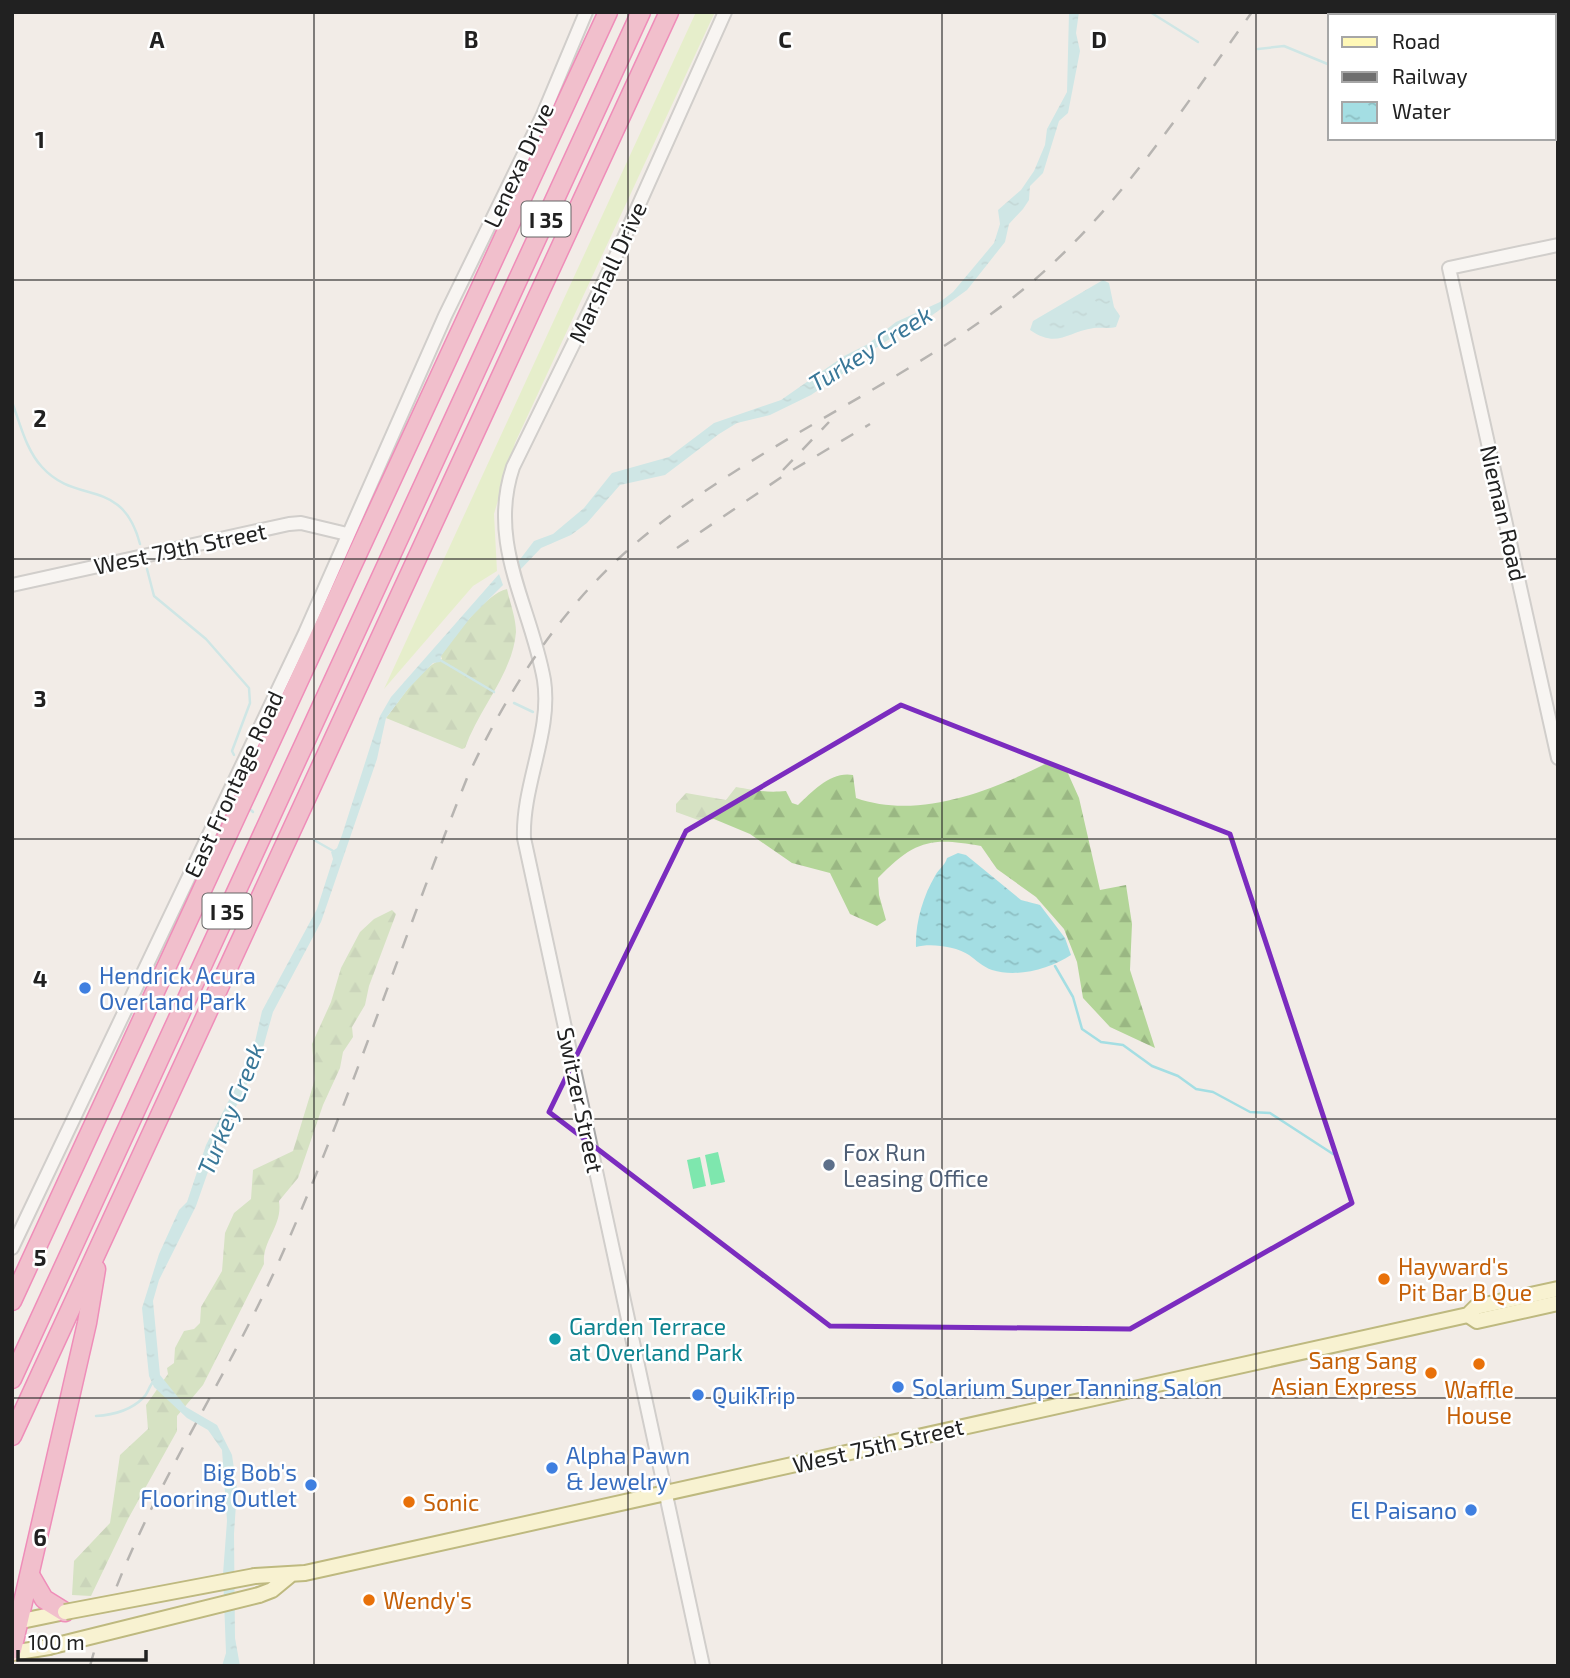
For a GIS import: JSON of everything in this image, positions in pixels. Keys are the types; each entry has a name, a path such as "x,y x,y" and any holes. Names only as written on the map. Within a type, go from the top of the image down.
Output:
{"highway":[{"path":"12,1301 608,12"},
{"name":"I 35","path":"12,1378 641,12"},
{"name":"I 35","path":"12,1436 668,14"},
{"path":"12,1652 16,1622 30,1575 87,1323 100,1245"},
{"path":"30,1575 44,1599 65,1612"}],"main road":[{"name":"West 75th Street","path":"16,1622 271,1573 289,1576 1468,1315 1476,1307 1558,1289"},
{"name":"West 75th Street","path":"1468,1315 1478,1321 1558,1303"},
{"name":"West 75th Street","path":"12,1652 49,1647 259,1594 272,1590 289,1576"}],"street":[{"name":"Lenexa Drive","path":"445,316 542,117 586,12"},
{"name":"Marshall Drive","path":"504,535 505,489 513,467 611,267 725,12"},
{"name":"Nieman Road","path":"1558,245 1449,268 1558,758"},
{"name":"East Frontage Road","path":"12,1248 288,669 445,316"},
{"name":"West 79th Street","path":"12,585 289,524 301,523 347,534"},
{"name":"Switzer Street","path":"504,535 514,582 544,681 543,718 523,816 524,838 703,1666"}],"highlighted area":[{"path":"901,705 1230,834 1352,1203 1130,1329 830,1326 549,1112 686,831"}],"green space":[{"path":"696,12 715,12 515,443 494,514 497,571 473,586 384,689"},
{"path":"507,589 516,627 514,647 465,748 386,718 418,677 442,659 441,656 453,638 480,607"},
{"path":"1047,763 1066,769 1079,798 1100,890 1126,885 1132,924 1130,970 1155,1048 1110,1027 1083,998 1077,962 1064,929 1036,897 997,869 981,846 949,842 925,844 891,865 878,878 879,895 886,920 877,926 850,914 830,873 792,863 750,834 714,819 701,821 676,812 676,804 686,793 726,800 736,787 786,791 792,803 798,805 823,783 845,775 853,775 856,798 904,806 929,804 978,792"},
{"path":"392,910 396,914 369,986 365,1005 352,1027 353,1037 343,1052 340,1068 323,1105 298,1178 279,1201 278,1218 266,1248 264,1264 203,1385 177,1416 177,1431 128,1519 91,1596 72,1595 74,1561 110,1523 120,1455 148,1429 146,1405 168,1374 167,1368 174,1363 175,1348 184,1331 194,1329 200,1323 201,1307 222,1271 225,1233 234,1213 251,1199 253,1170 293,1151 315,1079 312,1044 331,1002 341,968 360,932 374,919"},
{"path":"718,1152 725,1182 711,1185 705,1155"},
{"path":"700,1157 706,1186 693,1189 687,1160"}],"water":[{"name":"Turkey Creek","path":"1069,12 1079,12 1076,33 1080,51 1068,113 1059,121 1043,173 1030,186 1029,200 1009,224 1005,242 967,290 931,316 915,323 855,361 851,368 811,395 770,415 737,423 665,475 620,485 587,523 571,535 541,548 520,570 518,562 534,541 553,534 584,508 612,473 669,457 714,423 781,400 844,356 868,344 896,322 940,302 953,292 994,243 1000,224 998,210 1021,190 1034,171 1045,145 1047,129 1067,92"},
{"path":"1103,280 1109,283 1114,307 1120,316 1116,327 1094,328 1055,339 1040,336 1030,330 1033,321"},
{"name":"Turkey Creek","path":"499,574 503,585 470,618 441,656 440,662 433,663 408,689 386,718 377,759 321,922 273,1012 261,1055 217,1146 196,1206 159,1280 153,1301 160,1375 186,1407 217,1425 232,1455 237,1489 234,1534 235,1638 240,1666 222,1666 226,1653 223,1574 227,1521 222,1450 208,1430 187,1418 154,1387 149,1376 142,1308 159,1254 179,1210 187,1202 206,1145 252,1055 262,1011 317,909 333,859 331,852 337,848 342,835 380,716 391,697"},
{"path":"958,853 966,855 1021,900 1040,905 1065,938 1071,955 1043,968 1012,973 989,969 969,955 950,947 916,947 918,920 927,892 947,858"}],"waterway":[{"path":"1150,12 1198,42"},
{"path":"1258,49 1284,46 1328,64"},
{"path":"12,402 28,445 42,467 56,479 110,500 122,509 132,523 140,544"},
{"path":"147,569 154,596 206,639 249,688 250,703 232,751 234,755"},
{"path":"440,660 494,692"},
{"path":"514,703 533,712"},
{"path":"314,840 335,852"},
{"path":"1055,966 1073,997 1082,1029 1101,1042 1123,1045 1152,1066 1178,1076 1196,1089 1213,1092 1250,1112 1270,1113 1333,1154"},
{"path":"96,1416 133,1406 145,1396 155,1380"}],"railway":[{"path":"90,1666 107,1612 150,1511 252,1318 302,1208 467,778 502,710 543,645 592,586 648,533 739,469 975,325 1020,292 1054,262 1086,230 1145,160 1252,12"},
{"path":"783,470 829,422"},
{"path":"677,548 786,474 870,424"}],"place":[{"name":"Hendrick Acura Overland Park","path":"85,988"},
{"name":"Fox Run Leasing Office","path":"829,1165"},
{"name":"Hayward's Pit Bar B Que","path":"1384,1279"},
{"name":"Garden Terrace at Overland Park","path":"555,1339"},
{"name":"Waffle House","path":"1479,1364"},
{"name":"Sang Sang Asian Express","path":"1431,1373"},
{"name":"Solarium Super Tanning Salon","path":"898,1387"},
{"name":"QuikTrip","path":"698,1395"},
{"name":"Alpha Pawn & Jewelry","path":"552,1468"},
{"name":"Big Bob's Flooring Outlet","path":"311,1485"},
{"name":"Sonic","path":"409,1502"},
{"name":"El Paisano","path":"1471,1510"},
{"name":"Wendy's","path":"369,1600"}]}
